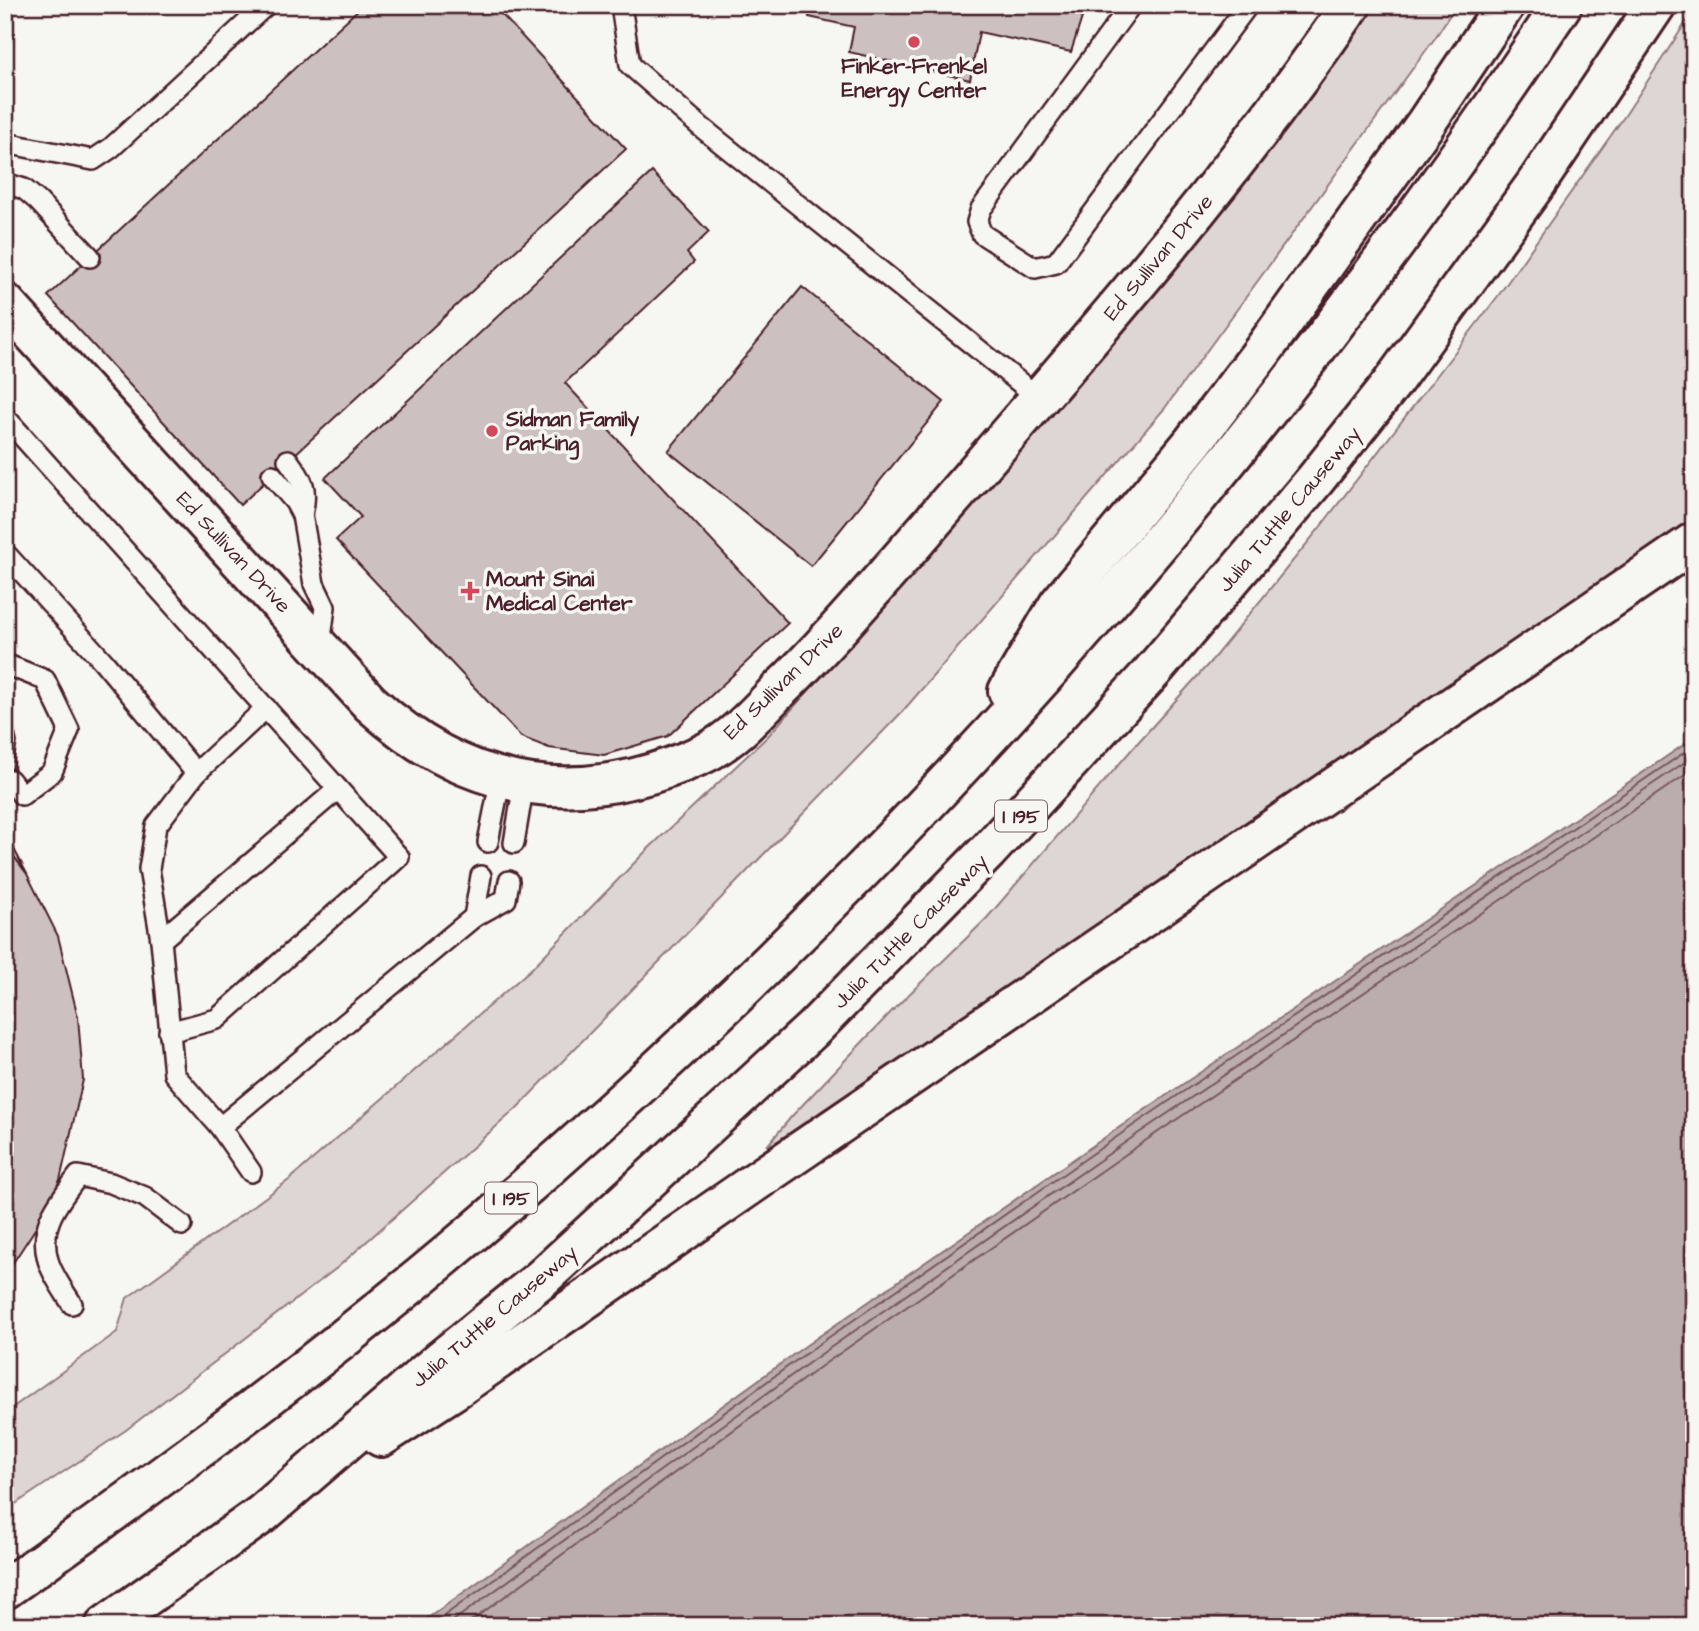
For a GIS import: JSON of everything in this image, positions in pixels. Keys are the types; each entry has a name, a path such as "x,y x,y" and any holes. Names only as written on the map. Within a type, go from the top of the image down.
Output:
{"main road":[{"name":"Ed Sullivan Drive","path":"5,303 370,703 391,722 449,761 512,780 556,786 596,786 631,780 707,752 734,733 810,660 1147,271 1247,149 1352,5"},
{"path":"971,755 1059,604 1193,442 1262,352 1404,154 1505,5"},
{"name":"I 195","path":"5,1589 156,1482 444,1257 719,1012 847,886 971,755 1213,480 1437,187 1562,5"},
{"name":"Julia Tuttle Causeway","path":"105,1626 262,1514 443,1358 542,1278 813,1029 998,841 1152,672 1315,480 1392,383 1523,203 1656,5"},
{"path":"262,1514 457,1388 763,1176 1694,542"}],"lane":[{"path":"5,143 93,160 111,148 266,5"},
{"path":"621,5 630,65 701,127 1039,398"},
{"path":"1131,5 981,209 977,222 982,233 1035,268 1056,263 1248,5"},
{"path":"5,183 24,189 38,201 90,257"},
{"path":"5,417 399,857 217,1019 169,1032"},
{"path":"288,460 303,481 306,496 302,515"},
{"path":"272,475 295,502 302,515 313,584 325,607 320,646"},
{"path":"5,554 103,661 196,773"},
{"path":"5,664 45,680 69,730 52,772 22,795 10,780"},
{"path":"251,1172 220,1127 174,1074 161,940 149,869 156,826 196,773 266,708"},
{"path":"488,842 512,780"},
{"path":"512,780 514,843"},
{"path":"161,940 338,789"},
{"path":"474,917 481,876"},
{"path":"220,1127 474,917 506,900 509,881"},
{"path":"72,1304 48,1261 45,1229 78,1176 111,1184 145,1197 183,1225"}],"shaded area":[{"path":"1369,5 1456,5 1435,38 1165,408 902,712 517,1108 338,1267 126,1430 5,1511 5,1413 117,1332 127,1298 289,1180 530,970 646,851 768,736 938,546 1116,336"},
{"path":"1694,10 1694,520 876,1077 785,1138 767,1146 894,1009 987,918 1212,660 1318,530 1498,296 1626,114"}],"water":[{"path":"1694,738 1694,1626 417,1626 808,1344 1127,1122"}],"building":[{"path":"363,5 493,5 626,149 240,505 48,296"},
{"name":"Finker-Frenkel Energy Center","path":"812,5 1086,5 1071,52 979,32 970,80 849,52 854,27 809,17"},
{"name":"Sidman Family Parking","path":"652,172 709,232 687,253 694,262 565,383 788,623 668,736 604,755 549,748 521,737 336,540 361,517 325,478"},
{"path":"802,287 944,402 811,566 668,451"},
{"path":"5,717 14,729 17,742 8,794 9,831 15,851 27,874 5,845"},
{"path":"5,845 27,874 58,936 78,1017 83,1080 60,1180 37,1226 5,1275"}],"place":[{"name":"Finker-Frenkel Energy Center","path":"914,42"},
{"name":"Sidman Family Parking","path":"492,431"},
{"name":"Mount Sinai Medical Center","path":"470,591"}]}
